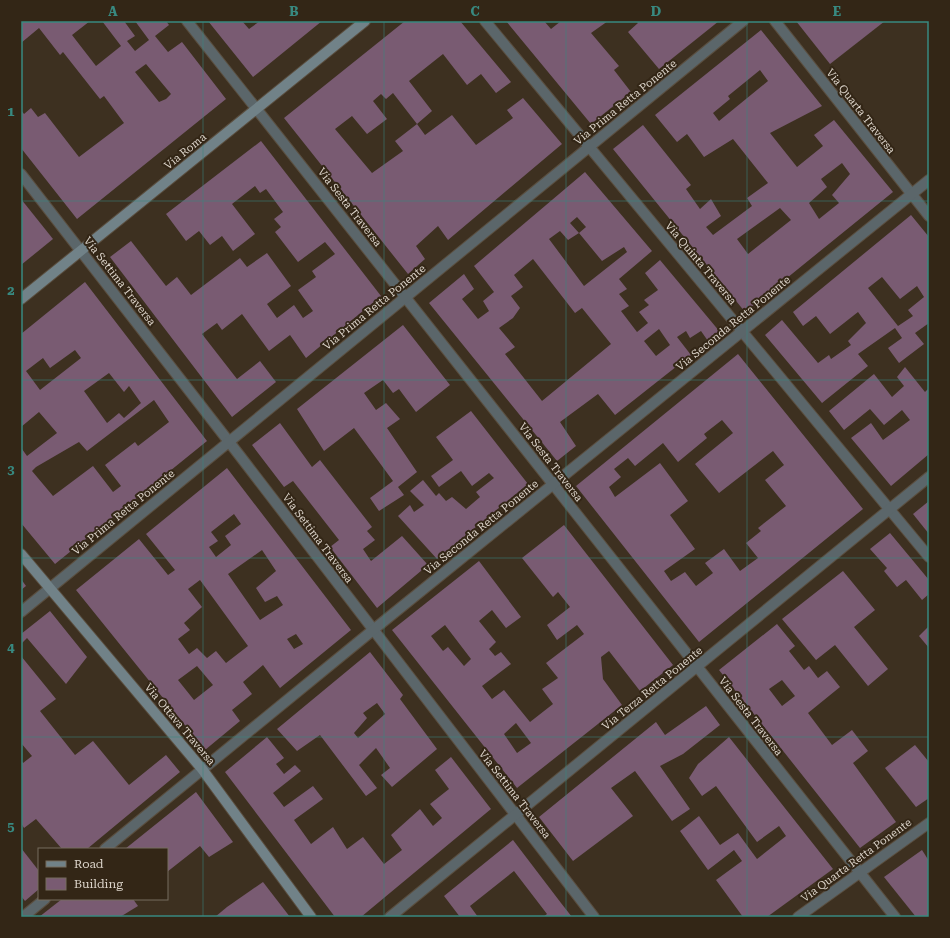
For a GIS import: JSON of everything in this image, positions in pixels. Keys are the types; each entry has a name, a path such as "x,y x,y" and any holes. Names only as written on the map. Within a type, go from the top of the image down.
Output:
{"street":[{"name":"Via Sesta Traversa","path":"187,21 895,917"},
{"name":"Via Roma","path":"21,299 365,21"},
{"name":"Via Quinta Traversa","path":"485,21 929,557"},
{"name":"Via Prima Retta Ponente","path":"21,612 743,21"},
{"name":"Via Quarta Traversa","path":"775,21 929,216"},
{"name":"Via Settima Traversa","path":"21,174 594,917"},
{"name":"Via Seconda Retta Ponente","path":"106,848 929,180"},
{"name":"Via Terza Retta Ponente","path":"390,917 929,477"},
{"name":"Via Ottava Traversa","path":"21,554 202,769 311,917"},
{"name":"Via Quarta Retta Ponente","path":"798,917 929,823"},
{"path":"23,917 44,900"}],"building":[{"path":"21,21 90,21 72,35 96,66 121,46 102,21 124,21 135,36 127,41 135,51 149,40 135,21 166,21 169,25 155,36 168,52 182,42 226,99 77,219 21,148 21,110 24,114 31,108 38,117 45,113 79,157 124,123 104,96 100,99 63,52 60,55 39,28 21,43","holes":["146,64 171,94 166,99 159,102 135,72"]},
{"path":"208,21 242,21 249,29 260,21 322,21 253,77"},
{"path":"405,21 460,21 511,82 496,93 481,74 467,85 443,54 409,81 432,111 417,124 425,135 452,115 476,145 513,118 507,110 523,98 562,144 448,240 438,226 416,246 425,259 408,274 284,118","holes":["393,93 417,124 395,141 403,151 372,173 335,129 352,116 367,134 387,119 373,101 381,94 386,99"]},
{"path":"506,21 544,21 551,29 561,21 608,21 591,33 619,66 614,70 631,92 591,124"},
{"path":"636,21 719,21 659,69 628,32 638,23"},
{"path":"796,21 885,21 830,64"},
{"path":"761,30 822,106 770,133 797,167 823,146 814,135 834,120 893,192 745,312 613,149 643,125 691,185 686,189 700,209 711,199 721,216 706,227 713,235 752,206 747,198 768,183 733,139 704,157 687,134 677,142 655,115","holes":["760,70 768,81 719,121 713,113 730,99 728,96","842,163 850,174 832,195 839,203 819,219 809,203 827,187 821,179","780,208 791,220 748,254 737,239"]},
{"path":"261,141 381,296 306,358 290,335 269,351 242,314 222,330 217,323 202,334 237,379 260,361 276,382 232,417 110,257 131,241 166,286 177,277 191,295 240,258 247,267 267,253 291,286 267,304 277,318 294,305 303,318 313,311 298,290 316,277 312,271 335,254 325,242 298,262 275,232 281,227 274,219 283,212 266,189 260,193 255,186 232,204 255,234 233,251 222,236 210,245 199,231 186,241 166,214"},
{"path":"585,172 652,251 619,279 627,289 619,294 629,306 621,311 637,332 648,323 639,312 649,305 644,300 658,290 645,273 660,260 720,332 708,341 701,331 690,338 686,331 677,337 691,355 615,415 598,394 560,422 576,446 557,461 429,303 464,274 474,289 462,299 478,319 489,311 483,301 494,292 474,266","holes":["577,217 586,227 579,233 570,223","560,231 568,240 579,233 602,261 624,247 627,252 584,286 549,239","533,259 575,313 582,308 611,344 542,401 505,354 515,347 499,328 513,318 520,308 511,296 523,287 514,275","659,329 670,345 656,356 644,341"]},
{"path":"21,199 53,239 21,265"},
{"path":"911,215 929,237 929,323 915,333 924,344 899,363 888,348 902,338 895,328 858,354 868,366 822,403 765,335 782,320 818,363 829,355 831,359 851,345 848,341 866,323 858,312 830,334 816,316 803,326 793,312","holes":["882,277 900,299 917,286 924,297 908,310 913,316 898,326 868,288"]},
{"path":"85,282 207,441 55,564 21,523 21,450 22,449 27,456 57,433 39,412 21,427 21,334","holes":["75,350 81,358 40,390 26,371 43,358 50,368","109,373 124,392 129,386 141,403 124,418 119,413 107,423 84,391","154,400 169,422 138,446 135,442 105,465 121,486 113,492 93,466 53,496 32,471 36,467 79,442 87,451"]},
{"path":"403,325 450,385 416,412 399,389 393,393 383,380 364,393 376,410 386,403 400,419 387,428 417,472 398,487 404,495 379,511 370,498 393,481 354,428 324,451 297,409"},
{"path":"738,354 863,509 699,642 576,486","holes":["722,420 733,433 695,464 719,493 773,451 784,465 765,480 786,506 758,528 761,531 746,543 758,558 740,571 724,549 705,563 713,573 696,586 685,572 671,581 664,571 695,549 670,515 688,501 660,463 615,497 609,487 621,477 614,469 628,458 635,466 663,443 678,462 707,438 704,434"]},
{"path":"905,367 925,392 929,388 929,454 891,486 851,438 871,423 883,440 910,420 902,410 884,425 870,409 844,430 829,411 874,374 892,397 904,386 897,377"},
{"path":"471,411 528,484 437,559 398,516 410,505 414,512 424,505 410,491 423,480 436,496 439,493 446,501 452,497 466,509 480,497 476,492 494,478 489,473 472,486 461,471 439,487 431,476 453,460 436,437"},
{"path":"280,423 312,467 320,460 372,527 367,531 375,540 363,549 371,561 402,536 428,565 377,608 330,547 339,540 293,481 284,487 252,445"},
{"path":"227,468 351,630 280,688 263,665 243,682 252,694 232,710 240,721 205,750 76,590 139,539 168,575 175,570 146,534","holes":["234,514 241,524 225,536 231,545 216,557 209,547 218,541 211,532","262,550 276,571 256,588 265,602 277,596 283,605 260,620 228,574","200,580 248,646 226,663 216,651 207,658 197,648 189,654 178,639 190,630 184,623 202,607 188,589","296,634 303,644 294,649 287,639","197,666 213,685 194,700 178,680"]},
{"path":"929,501 929,534 913,514"},
{"path":"564,525 673,665 640,691 609,651 601,657 603,679 622,705 517,788 392,630 479,561 521,617 506,628 492,610 479,621 496,642 489,649 495,656 501,652 511,664 482,686 492,699 504,690 530,722 553,704 542,689 558,678 546,663 584,634 577,625 557,640 547,625 570,607 558,592 553,597 522,558","holes":["445,625 471,659 464,666 448,647 443,651 431,636","516,723 531,743 517,753 504,734"]},
{"path":"890,533 929,580 929,594 922,600 906,580 897,587 884,571 887,568 870,549"},
{"path":"843,571 875,610 854,627 888,669 868,686 835,645 816,660 782,619"},
{"path":"21,579 26,586 21,590"},
{"path":"50,611 87,657 66,684 27,638 21,644 21,634"},
{"path":"777,624 795,646 789,651 804,670 809,666 818,678 827,671 840,687 808,713 832,745 852,730 868,751 853,763 896,822 860,848 719,670","holes":["782,680 795,696 782,706 769,689"]},
{"path":"929,626 929,648 919,636"},
{"path":"370,652 403,695 400,699 437,749 392,787 381,775 390,768 376,748 359,765 377,788 366,796 320,735 297,751 277,729","holes":["377,703 385,714 358,738 354,733 367,718 363,713"]},
{"path":"21,656 56,699 40,711 75,755 93,741 129,785 166,755 180,772 88,848 61,848 36,819 24,828 21,823 21,760 23,763 32,756 21,743"},
{"path":"706,706 720,725 683,754 660,766 690,809 672,821 635,771 611,788 633,816 573,861 539,817 656,722 665,735"},
{"path":"267,737 284,758 276,764 284,774 295,765 301,771 273,793 284,807 313,786 323,799 294,820 311,844 333,827 347,849 363,837 384,864 402,850 391,835 420,809 433,826 442,818 430,804 449,789 435,770 451,757 491,809 361,917 335,917 225,772"},
{"path":"729,737 833,869 767,917 743,917 716,880 742,861 734,850 708,870 680,831 699,816 720,845 738,833 757,859 786,836 779,826 757,842 716,786 702,796 689,778 698,764"},
{"path":"915,745 929,762 929,798 916,807 885,768"},
{"path":"196,792 233,842 209,857 200,846 168,871 168,848 126,848"},
{"path":"513,840 572,917 543,917 547,914 514,871 470,906 478,917 460,917 444,896"},
{"path":"21,848 38,870 38,890 25,901 21,896"},
{"path":"922,850 929,861 929,917 916,917 884,877"},
{"path":"263,882 290,917 215,917 227,907"},
{"path":"61,900 134,900 138,906 120,917 39,917"}]}
